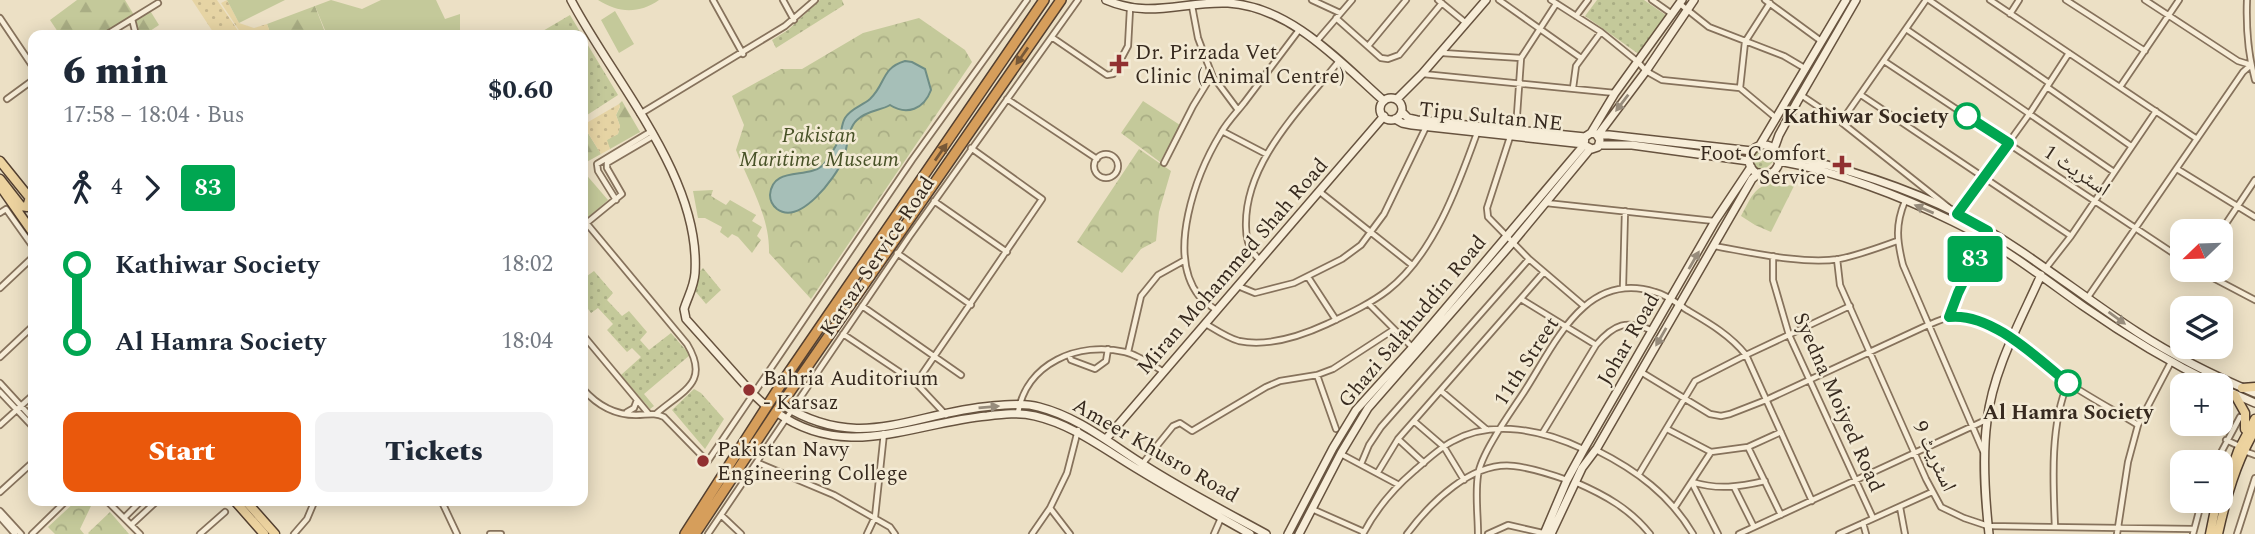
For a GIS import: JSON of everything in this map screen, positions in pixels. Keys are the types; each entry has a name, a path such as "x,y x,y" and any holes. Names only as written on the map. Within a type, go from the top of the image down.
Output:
{"highway":[{"path":"695,534 774,408 785,378 1044,0"},
{"path":"685,534 1061,0"}],"main road":[{"path":"0,161 28,196"},
{"path":"0,179 21,206 28,205"},
{"path":"0,186 4,211 28,229"},
{"path":"2242,388 2255,387"},
{"path":"2235,395 2245,412 2250,430"},
{"path":"2233,470 2255,414"},
{"path":"2233,470 2244,438 2255,419"},
{"path":"2233,456 2237,445 2250,430"},
{"path":"2216,534 2233,487 2251,453 2255,436"},
{"path":"239,506 264,534"},
{"path":"250,506 275,534"},
{"path":"2216,534 2218,513"},
{"path":"2216,534 2222,513"}],"street":[{"path":"571,0 679,184 690,221 695,271 691,295 685,304 684,313 689,323 753,394 774,408"},
{"path":"713,0 743,54"},
{"path":"783,0 794,20"},
{"path":"640,115 743,54 794,20 815,0"},
{"name":"Karsaz Service Road","path":"656,414 669,421 708,461 912,160 1027,0"},
{"name":"Karsaz Service Road","path":"708,534 897,253 1078,0"},
{"path":"1106,0 1130,9 1156,10 1228,3 1262,10 1299,30 1339,61 1384,101 1381,110 1384,116"},
{"path":"1316,42 1352,0"},
{"path":"1368,46 1406,0"},
{"path":"1397,99 1486,0"},
{"path":"1499,0 1581,58"},
{"path":"1576,16 1587,0"},
{"path":"1652,0 1672,14"},
{"name":"Ghazi Salahuddin Road","path":"1299,534 1340,453 1368,408 1646,71 1694,0"},
{"path":"1589,141 1609,135 1752,151 1760,145 1777,119 1796,99 1806,70 1815,64 1822,42 1846,0"},
{"path":"1402,111 1408,118 1418,120 1516,129 1599,145 1632,145 1750,164 1759,173 1771,172 1779,135 1796,99 1856,0"},
{"path":"1841,122 1927,0 2131,146"},
{"path":"1990,0 2197,139"},
{"path":"2010,14 2019,0"},
{"path":"2066,0 2145,51"},
{"path":"2146,0 2238,61 2251,65"},
{"path":"2120,87 2179,0"},
{"path":"2247,0 2246,20 2255,80"},
{"path":"1315,1 1340,13"},
{"path":"1336,18 1385,59 1399,55 1440,2 1466,23"},
{"path":"1516,129 1521,58 1553,2 1601,32 1646,71 1662,80 1740,88 1777,119"},
{"path":"1681,2 1709,27 1784,56 1806,70"},
{"name":"Ghazi Salahuddin Road","path":"1288,534 1327,458 1356,410 1545,203 1589,141 1615,93 1681,2"},
{"path":"1740,88 1745,42 1768,2 1822,42"},
{"path":"114,30 158,3"},
{"path":"1192,6 1198,38 1212,75 1238,110"},
{"path":"1053,38 1107,75 1113,74 1128,46 1130,9"},
{"path":"0,18 28,60"},
{"path":"132,19 135,30"},
{"path":"1906,29 2114,172"},
{"path":"1216,311 1200,297 1190,279 1185,260 1190,205 1203,165 1222,131 1299,30"},
{"path":"1573,88 1573,76 1581,58 1601,32"},
{"path":"1440,53 1521,58"},
{"path":"1956,218 2069,53"},
{"path":"988,56 1000,65"},
{"path":"1260,260 1252,253 1248,244 1245,220 1253,181 1266,154 1339,61"},
{"name":"اسٹریٹ 1","path":"1884,61 2170,251"},
{"path":"2082,305 2251,65"},
{"path":"1422,74 1615,93"},
{"path":"1164,163 1212,75"},
{"path":"7,99 28,84"},
{"path":"1861,94 2071,236"},
{"path":"1007,99 1097,159"},
{"name":"Tipu Sultan NE","path":"1384,101 1397,99 1402,106 1402,111 1395,119"},
{"path":"1796,99 1841,122 1985,240 2088,297 2175,356 2255,393"},
{"path":"1988,530 1984,454 1987,420 2012,338 2043,272 2095,202 2156,111"},
{"name":"Tipu Sultan NE","path":"1384,116 1402,123 1477,133 1589,141"},
{"name":"Miran Mohammed Shah Road","path":"1106,442 1384,116"},
{"path":"1238,286 1255,293 1276,289 1308,277 1342,259 1371,233 1384,214 1427,126"},
{"path":"1222,131 1266,154"},
{"path":"1205,324 1238,341 1268,342 1302,335 1368,303 1394,285 1426,247 1451,199 1477,133"},
{"path":"588,220 622,194 606,164 651,134"},
{"path":"616,200 598,171 597,164 651,134"},
{"path":"1510,137 1486,212 1490,221 1529,259 1584,306"},
{"path":"1760,145 1765,145 1776,155 1988,231 2082,305 2193,373"},
{"path":"916,383 1042,199 971,148"},
{"path":"1750,164 1752,151"},
{"path":"1104,154 1115,158 1118,166 1115,175 1108,178 1100,176 1095,170 1097,159 1104,154"},
{"path":"1776,155 1859,175 1908,192 1956,218"},
{"name":"Johar Road","path":"1547,534 1586,446 1750,164"},
{"path":"2177,169 2255,217"},
{"name":"Johar Road","path":"1571,481 1596,449 1752,179 1759,173"},
{"path":"2229,219 2255,180"},
{"path":"1319,191 1412,265"},
{"path":"934,201 1007,252"},
{"path":"1905,201 1899,215 1897,241 1903,265 1984,454"},
{"path":"1545,203 1715,221"},
{"path":"4,211 28,241"},
{"path":"1623,288 1625,211"},
{"path":"588,228 687,344 697,366 695,378 656,414 624,414 607,409 588,394"},
{"path":"1949,317 1988,231"},
{"path":"1714,246 1773,256 1837,260 1897,241"},
{"path":"897,253 971,305"},
{"name":"Syedna Moiyed Road","path":"1773,256 1773,280 1789,335 1873,518"},
{"path":"1361,464 1369,445 1381,428 1529,259"},
{"path":"1128,352 1141,296 1158,275 1185,260"},
{"name":"اسٹریٹ 9","path":"1837,260 1840,285 1941,507 1988,530 2056,527 2117,531 2193,531"},
{"path":"0,288 28,262"},
{"path":"1378,472 1398,439 1544,272"},
{"path":"1308,277 1336,320"},
{"path":"2221,282 2255,300"},
{"name":"11th Street","path":"1478,534 1478,474 1500,430 1567,326 1596,296 1623,288 1655,292 1671,299 1735,341 1746,355"},
{"path":"1521,299 1596,345"},
{"path":"1368,303 1412,348"},
{"path":"862,306 961,374"},
{"path":"1639,474 1695,382 1850,306"},
{"path":"1635,362 1685,399 1710,414 1721,416 1766,400 1949,317 1959,316 1982,322 2012,338 2068,383 2138,425"},
{"path":"1542,434 1596,345 1615,328 1628,323 1653,331"},
{"path":"1142,464 1173,426 1180,423 1192,431 1266,387 1280,381 1317,375 1333,369 1393,330"},
{"path":"0,356 28,331"},
{"path":"843,334 916,383 946,413 948,422"},
{"path":"588,341 649,414"},
{"path":"1069,355 1071,360 1095,369 1106,361 1108,349"},
{"path":"1018,413 1030,380 1044,367 1069,355 1108,349 1128,352 1164,372"},
{"path":"1746,355 1812,501"},
{"path":"2117,531 2128,463 2138,425 2171,362"},
{"path":"1317,375 1336,429"},
{"path":"0,383 28,420"},
{"path":"2056,527 2054,506 2057,427 2061,399 2068,383"},
{"path":"1441,391 1486,430"},
{"path":"0,392 28,415"},
{"path":"2235,395 2255,403"},
{"path":"0,425 28,399"},
{"path":"624,414 634,408 637,400"},
{"name":"Ameer Khusro Road","path":"774,408 786,419 805,429 827,436 860,438 946,413 1020,404 1038,406 1080,422 1221,518 1250,534"},
{"name":"Ameer Khusro Road","path":"774,408 792,411 820,424 884,432 976,417 1018,413 1035,415 1077,431 1097,444 1106,442 1266,534"},
{"path":"2221,450 2240,417"},
{"path":"1739,534 1987,420"},
{"path":"1041,534 1034,531 1051,508 1066,474 1080,422"},
{"path":"1415,422 1444,447 1464,480"},
{"path":"1312,509 1363,533 1375,512 1399,485 1444,447 1476,430 1507,428 1542,434 1596,449 1639,474 1675,507 1693,534"},
{"path":"1667,429 1711,452 1748,447 1781,432"},
{"path":"867,534 875,517 884,432"},
{"path":"1398,439 1424,463"},
{"path":"2226,440 2237,445"},
{"path":"1748,447 1781,515"},
{"path":"1675,507 1711,452"},
{"path":"1340,453 1399,485"},
{"path":"1327,458 1336,462"},
{"path":"758,463 834,495 875,517 895,534"},
{"path":"1407,534 1436,501 1464,480 1490,468 1512,466 1571,481 1616,502 1639,520 1650,534"},
{"path":"0,492 28,467"},
{"path":"2238,534 2255,478"},
{"path":"1692,482 1708,487 1734,487 1765,481"},
{"path":"1692,482 1718,534"},
{"path":"1734,487 1754,527"},
{"path":"1839,534 1932,492"},
{"path":"32,534 61,506"},
{"path":"112,506 140,534"},
{"path":"124,518 136,506"},
{"path":"131,525 152,506"},
{"path":"294,534 307,519 312,506"},
{"path":"444,506 457,534"},
{"path":"1900,507 1905,534"},
{"path":"1051,508 1070,534"},
{"path":"0,511 22,534"},
{"path":"200,534 225,512"},
{"path":"2193,531 2198,513"},
{"path":"721,515 741,534"},
{"path":"0,517 15,534"},
{"path":"1214,534 1221,518"},
{"path":"1863,523 1866,534"},
{"path":"1488,534 1508,525 1547,534"},
{"path":"1521,534 1522,527"},
{"path":"490,534 501,534"}],"green space":[{"path":"77,0 125,0 134,15 110,30 57,30 50,20"},
{"path":"227,0 285,0 239,23"},
{"path":"331,0 362,9 381,0 436,0 445,19 460,14 460,30 325,30 315,6"},
{"path":"598,0 659,0 644,8 628,10"},
{"path":"820,0 842,0 844,5 776,48 772,40 788,30"},
{"path":"1597,0 1644,0 1667,16 1640,55 1585,16"},
{"path":"315,6 324,30 269,30 267,24"},
{"path":"149,9 159,25 152,30 138,30 133,19"},
{"path":"615,11 634,44 619,53 601,20"},
{"path":"570,15 579,30 544,30"},
{"name":"Pakistan Maritime Museum","path":"919,18 965,50 972,62 811,299 769,253 766,226 758,200 736,150 744,125 732,96 781,69 802,69 863,33"},
{"path":"588,45 618,95 588,114"},
{"path":"622,101 640,132 610,149 606,140 618,134 620,126 616,115"},
{"path":"1143,101 1180,125 1160,162 1121,133"},
{"path":"588,133 601,154 588,161"},
{"path":"1139,149 1171,171 1159,212 1156,241 1141,249 1122,273 1077,242"},
{"path":"1766,150 1774,154 1774,161 1766,168 1755,168 1752,160 1756,153"},
{"path":"588,177 608,200 588,217"},
{"path":"1774,183 1794,186 1771,232 1741,216 1757,190"},
{"path":"713,190 711,196 726,205 730,200 756,215 752,221 762,227 757,236 761,240 752,253 738,237 732,234 728,238 720,232 722,227 705,218 698,218 693,191"},
{"path":"703,268 721,290 706,304 696,292 697,274"},
{"path":"594,271 613,293 607,300 622,316 629,311 647,332 640,340 649,350 671,333 690,355 644,394 654,406 650,409 621,375 641,357 632,348 627,352 607,330 613,324 598,308 591,313 588,309 588,275"},
{"path":"694,389 701,393 724,419 705,449 672,410"},
{"path":"71,506 91,506 80,529 84,534 55,534 48,527"},
{"path":"110,512 129,534 88,533"}],"sand":[{"path":"192,0 217,0 238,30 212,30"},
{"path":"227,0 239,23 254,28 267,24 269,30 239,30 221,3"},
{"path":"619,104 616,115 620,126 618,134 607,140 610,149 601,154 588,133 588,122"}],"water":[{"path":"905,61 925,69 931,90 924,102 909,110 890,105 861,117 851,128 843,160 833,178 816,198 796,211 786,213 777,209 770,195 777,180 822,166 838,141 847,115 870,99 888,72"}],"bus line":[{"name":"83","path":"1967,116 2009,143 1957,214 1988,231 1949,317 1959,316 1982,322 2012,338 2068,383"}],"place":[{"name":"Dr. Pirzada Vet Clinic (Animal Centre)","path":"1119,64"},
{"name":"Kathiwar Society","path":"1967,116"},
{"name":"Foot Comfort Service","path":"1842,165"},
{"name":"Al Hamra Society","path":"2068,383"},
{"name":"Bahria Auditorium - Karsaz","path":"749,390"},
{"name":"Pakistan Navy Engineering College","path":"703,461"}]}
